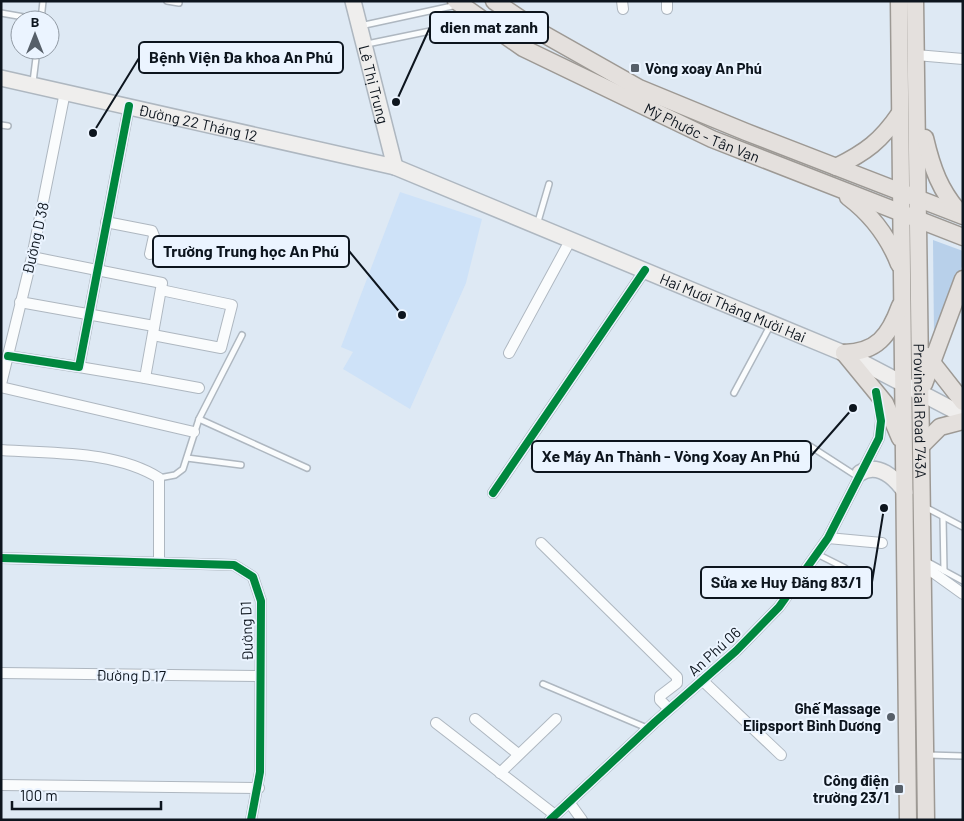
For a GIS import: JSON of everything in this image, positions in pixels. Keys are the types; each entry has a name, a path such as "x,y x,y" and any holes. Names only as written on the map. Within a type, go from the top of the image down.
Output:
{"main road":[{"name":"Lê Thị Trung","path":"353,1 395,167"},
{"name":"Mỹ Phước - Tân Vạn","path":"494,1 540,32 639,88 962,216"},
{"name":"Provincial Road 743A","path":"898,1 903,274 908,820"},
{"name":"Provincial Road 743A","path":"915,1 926,820"},
{"name":"Mỹ Phước - Tân Vạn","path":"458,3 523,48 712,138 963,237"},
{"name":"Đường 22 Tháng 12","path":"1,78 395,167"},
{"path":"917,95 934,172 947,199 962,216"},
{"path":"836,167 871,148 882,138 900,113"},
{"name":"Hai Mươi Tháng Mười Hai","path":"395,167 844,353 903,384"},
{"path":"832,185 872,217 889,243 903,274"},
{"path":"920,393 963,279"},
{"path":"844,353 865,351 878,343 894,323 903,299"},
{"path":"920,340 932,362 963,402"},
{"path":"844,353 876,392 894,420 904,449"},
{"path":"903,384 963,415"},
{"path":"922,445 940,427 963,421"},
{"path":"859,475 866,469 888,474 898,481 905,492"}],"street":[{"path":"916,55 963,59"},
{"name":"Đường D 38","path":"1,385 32,257 65,92"},
{"path":"79,367 129,106"},
{"path":"106,222 152,231 154,236 150,254"},
{"path":"509,353 571,240"},
{"path":"32,257 162,283 145,378"},
{"path":"493,493 645,270"},
{"path":"20,302 89,315 221,348 232,306 161,290"},
{"path":"1,336 13,337"},
{"path":"8,356 199,388"},
{"path":"1,385 194,432"},
{"name":"An Phú 06","path":"552,817 669,709 736,651 779,608 828,538 880,432 880,411 876,392"},
{"path":"1,450 103,458 150,473 159,478 159,563"},
{"path":"828,538 882,544"},
{"path":"541,543 677,677 677,683 660,696 660,700 669,709"},
{"name":"Đường D1","path":"1,558 234,566 253,578 261,601 259,788 255,819"},
{"path":"924,563 963,594"},
{"name":"Đường D 17","path":"1,674 260,676"},
{"path":"702,680 781,755"},
{"path":"475,720 518,754"},
{"path":"500,773 556,720"},
{"path":"436,722 552,817"},
{"path":"1,784 259,788"},
{"path":"569,802 582,820"}],"lane":[{"path":"167,1 179,3"},
{"path":"360,26 458,3"},
{"path":"364,45 481,20"},
{"path":"32,85 36,60"},
{"path":"1,125 8,126"},
{"path":"537,225 549,184"},
{"path":"734,393 771,324"},
{"path":"159,478 175,474 183,469 199,419 242,335"},
{"path":"199,419 307,468"},
{"path":"810,446 859,475"},
{"path":"187,458 241,465"},
{"path":"923,506 963,526"},
{"path":"944,517 944,571"},
{"path":"817,554 845,568"},
{"path":"924,563 963,581"},
{"path":"543,684 648,729"},
{"path":"926,755 963,756"}],"shaded area":[{"path":"400,192 482,219 466,283 410,409 343,369 353,352 341,347"},
{"path":"933,240 963,251 963,264 934,336"}],"cycle path":[{"path":"8,356 79,367 129,106"},
{"path":"493,493 645,270"},
{"path":"550,820 655,722 736,651 779,607 828,538 879,438 881,421 876,392"},
{"path":"1,558 234,565 253,577 261,601 260,772 251,820"}],"place":[{"name":"Vòng xoay An Phú","path":"635,68"},
{"name":"dien mat zanh","path":"396,102"},
{"name":"Bệnh Viện Đa khoa An Phú","path":"93,133"},
{"name":"Trường Trung học An Phú","path":"402,315"},
{"name":"Xe Máy An Thành - Vòng Xoay An Phú","path":"853,408"},
{"name":"Sửa xe Huy Đăng 83/1","path":"884,508"},
{"name":"Ghế Massage Elipsport Bình Dương","path":"891,717"},
{"name":"Công điện trường 23/1","path":"899,789"}]}
